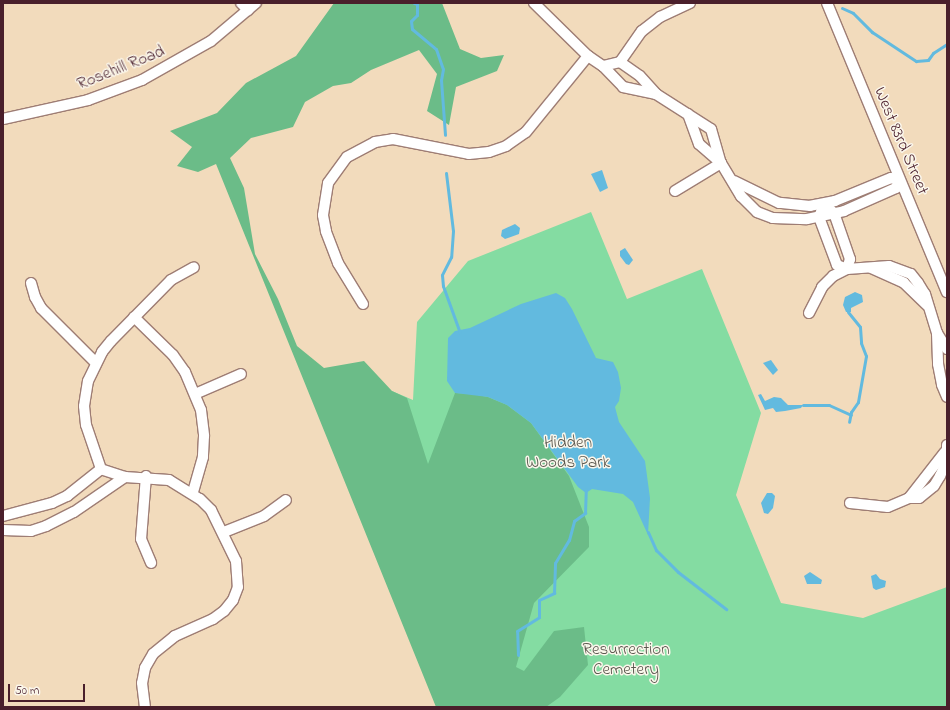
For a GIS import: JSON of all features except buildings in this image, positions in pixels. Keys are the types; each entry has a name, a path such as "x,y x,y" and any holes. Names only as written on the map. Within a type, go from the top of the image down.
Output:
{"street":[{"path":"241,3 252,7"},
{"path":"534,3 588,56 603,66 623,87 656,94"},
{"path":"603,66 620,62 642,31 660,17 690,3"},
{"name":"West 83rd Street","path":"827,3 899,180 947,292"},
{"name":"Rosehill Road","path":"3,119 88,100 142,80 212,42 252,7"},
{"path":"363,304 345,276 326,231 323,210 328,183 347,157 375,142 400,140 455,153 489,152 506,146 526,132 588,56"},
{"path":"620,62 640,76 656,94 711,129 721,163"},
{"path":"688,114 699,144 721,163 734,181 741,196 756,212 773,218 792,220 819,217 834,213 896,188 899,180 891,178 824,204 810,206 779,202 734,181"},
{"path":"674,191 721,163"},
{"path":"809,313 822,286 847,268 850,259 834,213 824,204"},
{"path":"824,204 819,217 837,265 847,268 871,268 904,283 927,305 937,333 947,349"},
{"path":"101,469 89,435 85,410 88,381 96,363 111,341 171,280 194,267"},
{"path":"31,283 35,297 41,308 96,363"},
{"path":"134,317 173,355 185,372 201,410 204,436 201,470 193,493"},
{"path":"937,333 938,364 947,397"},
{"path":"195,394 241,374"},
{"path":"850,503 888,507 909,498 946,448"},
{"path":"101,469 125,477 146,476 169,480 193,493 211,510 224,532 238,573 238,587 233,600 224,611 213,619 163,643 153,654 145,668 142,683 145,707"},
{"path":"3,516 52,503 101,469"},
{"path":"146,476 141,539 151,563"},
{"path":"3,530 31,531 46,526 74,512 125,477"},
{"path":"224,532 264,516 286,500"}],"green space":[{"path":"334,3 442,3 460,49 481,58 504,55 497,71 456,87 449,125 427,111 437,74 419,50 371,70 351,83 333,86 305,102 293,127 251,138 230,158 244,188 255,254 278,299 297,346 324,368 364,361 392,391 407,398 428,464 455,393 472,394 488,397 507,405 531,423 569,476 589,527 589,547 534,603 516,667 524,671 554,631 584,627 588,665 560,697 546,707 436,707 216,164 198,172 177,166 192,147 170,131 217,113 246,83 296,56"},
{"name":"Hidden Woods Park","path":"591,212 627,299 702,269 761,413 736,495 781,603 863,618 947,587 947,707 443,707 392,391 413,400 417,322 468,261"}],"water":[{"path":"602,170 608,188 600,192 591,174"},
{"path":"515,224 520,228 519,234 505,239 501,236 502,230"},
{"path":"625,248 633,260 629,265 626,264 620,256 620,251"},
{"path":"855,292 862,295 863,302 851,308 851,312 846,312 843,305 845,297"},
{"path":"556,293 565,298 572,309 596,358 613,362 618,372 621,388 619,401 615,407 619,422 645,461 650,498 648,535 633,502 623,494 592,489 586,493 578,487 531,423 507,405 488,397 455,393 447,381 448,338 455,331 470,328 521,304"},
{"path":"771,360 778,370 773,375 763,363"},
{"path":"761,394 765,401 774,397 781,398 788,405 803,405 801,408 785,411 776,412 773,408 765,410 758,395"},
{"path":"767,493 772,493 775,496 773,508 768,514 764,513 761,503"},
{"path":"810,572 822,580 821,584 807,584 804,576"},
{"path":"876,574 880,579 886,581 885,587 876,590 873,588 871,576"}],"waterway":[{"path":"414,3 417,4 417,15 411,21 412,29 436,49 443,69 441,80 445,135"},
{"path":"842,8 853,13 872,32 916,61 928,60 933,53 947,44"},
{"path":"446,173 453,231 451,257 442,275 443,286 460,333"},
{"path":"848,312 860,327 861,343 866,356 858,402 851,412 849,422"},
{"path":"803,405 829,405 851,415"},
{"path":"518,655 517,631 539,617 539,600 554,593 555,563 569,540 574,521 585,513 586,489"},
{"path":"648,532 656,550 678,572 726,609"}],"park label":[{"name":"Resurrection Cemetery","path":"626,660"}]}
